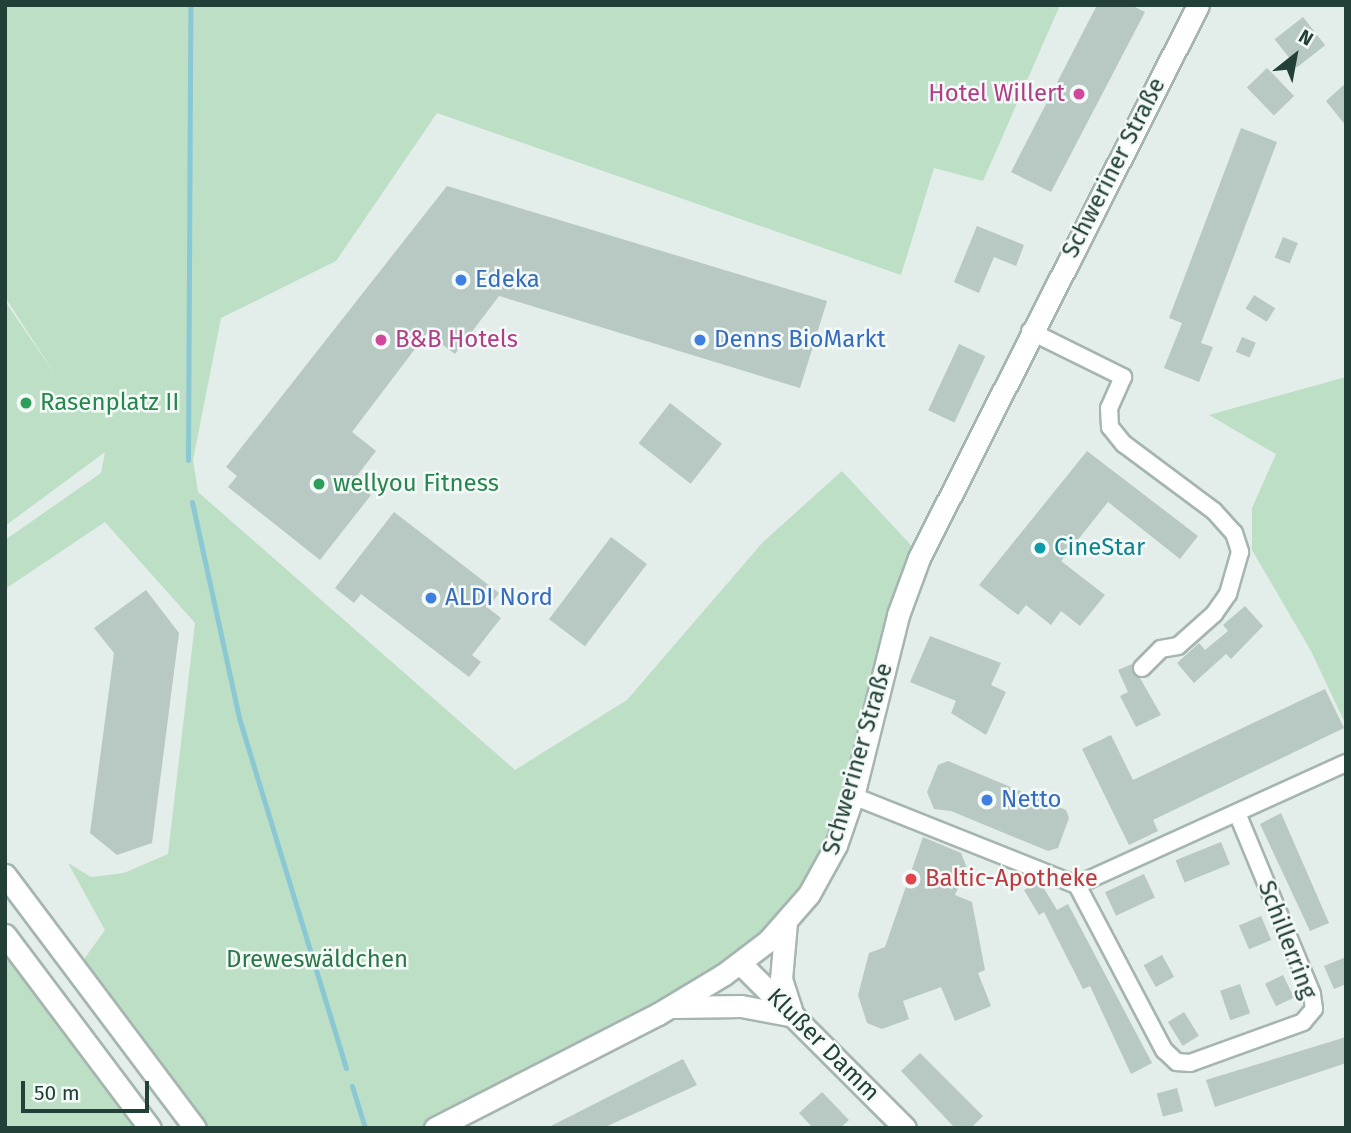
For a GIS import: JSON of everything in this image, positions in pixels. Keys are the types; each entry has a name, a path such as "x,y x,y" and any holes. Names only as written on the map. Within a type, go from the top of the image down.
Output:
{"main road":[{"name":"Schweriner Straße","path":"435,1128 671,1007 741,964 786,922 825,870 853,796 898,615 919,558 1030,331 1198,5"},
{"path":"5,875 195,1128"},
{"path":"786,922 781,979 794,1016"},
{"path":"5,935 150,1128"},
{"name":"Klußer Damm","path":"741,964 905,1128"},
{"path":"671,1007 741,1006 794,1016"}],"street":[{"path":"1030,331 1123,377 1109,408 1110,427 1124,444 1214,511 1234,533 1240,552 1228,594 1214,614 1178,646 1161,649 1142,668"},
{"path":"853,796 1077,885 1238,815 1346,763"},
{"name":"Schillerring","path":"1077,885 1164,1050 1177,1062 1190,1063 1303,1022 1314,1009 1312,994 1238,815"}],"green space":[{"name":"Dreweswäldchen","path":"5,5 1060,5 983,181 934,168 901,275 437,113 336,261 221,318 193,460 198,492 515,770 627,700 763,542 842,471 921,556 836,845 768,941 433,1128 195,1128 77,969 105,930 68,863 91,877 124,873 168,854 195,623 105,522 5,589 5,540 101,473 105,452 5,526 5,301 58,379 5,297"},
{"path":"1346,377 1346,725 1311,651 1252,550 1252,508 1276,454 1209,415"},
{"path":"5,935 150,1128 5,1128"}],"building":[{"path":"1097,5 1131,5 1145,12 1051,192 1011,172"},
{"path":"1303,17 1325,45 1297,68 1275,39"},
{"path":"1267,68 1294,96 1274,116 1247,87"},
{"path":"1346,83 1346,126 1326,101"},
{"path":"1241,128 1277,142 1201,343 1213,347 1199,382 1164,368 1182,323 1169,318"},
{"path":"447,186 827,301 800,388 499,296 455,354 427,333 352,432 376,451 353,481 371,495 320,560 228,487 237,476 226,467"},
{"path":"977,226 1024,245 1016,266 994,257 979,293 954,282"},
{"path":"1283,237 1298,243 1290,263 1275,257"},
{"path":"1254,295 1275,308 1267,322 1246,309"},
{"path":"1242,337 1256,343 1250,358 1236,352"},
{"path":"959,344 985,356 954,422 928,410"},
{"path":"670,403 722,444 691,484 639,443"},
{"name":"CineStar","path":"1087,451 1198,536 1180,559 1108,502 1061,561 1105,595 1080,626 1061,611 1051,625 1026,605 1018,615 979,585"},
{"name":"ALDI Nord","path":"394,512 499,593 488,608 501,618 472,655 481,662 469,677 361,594 354,603 335,588"},
{"path":"611,537 647,564 585,646 549,619"},
{"path":"146,590 179,633 152,843 117,855 90,833 114,653 94,628"},
{"path":"1245,606 1263,626 1231,659 1226,654 1194,683 1177,663 1199,643 1205,650 1228,631 1223,625"},
{"path":"930,636 1001,663 991,685 1006,692 986,735 951,713 956,701 910,682"},
{"path":"1132,664 1161,715 1136,727 1120,696 1128,692 1118,670"},
{"path":"1325,689 1344,728 1153,820 1158,831 1129,845 1082,749 1111,735 1133,780"},
{"name":"Netto","path":"948,761 1066,810 1069,818 1058,848 1048,851 951,811 934,809 927,792 938,765"},
{"path":"1281,813 1329,923 1310,931 1260,824"},
{"path":"923,837 961,853 967,868 955,895 972,902 985,970 978,973 991,1006 955,1021 941,987 903,1001 909,1019 882,1029 867,1023 858,995 869,953 885,947"},
{"path":"1221,842 1230,864 1185,883 1176,860"},
{"path":"1144,874 1155,898 1116,916 1105,892"},
{"path":"1040,882 1057,910 1068,904 1152,1063 1131,1074 1090,986 1083,989 1044,912 1039,915 1024,890"},
{"path":"1261,916 1271,940 1249,949 1239,925"},
{"path":"1162,955 1174,977 1156,987 1144,965"},
{"path":"1346,957 1346,984 1334,989 1324,966"},
{"path":"1283,975 1294,997 1276,1006 1265,984"},
{"path":"1240,984 1250,1013 1230,1020 1220,991"},
{"path":"1184,1012 1199,1036 1183,1046 1168,1022"},
{"path":"1346,1037 1346,1063 1215,1107 1206,1080"},
{"path":"920,1053 983,1116 971,1128 955,1128 901,1071"},
{"path":"683,1059 697,1085 603,1128 547,1128"},
{"path":"1177,1088 1183,1111 1163,1117 1157,1093"},
{"path":"822,1092 849,1120 840,1128 813,1128 799,1113"}],"waterway":[{"path":"188,460 190,5"},
{"path":"192,502 239,718 346,1068"},
{"path":"352,1086 365,1128"}],"place":[{"name":"Hotel Willert","path":"1079,94"},
{"name":"Edeka","path":"461,280"},
{"name":"B&B Hotels","path":"381,340"},
{"name":"Denns BioMarkt","path":"700,340"},
{"name":"Rasenplatz II","path":"26,403"},
{"name":"wellyou Fitness","path":"319,484"},
{"name":"CineStar","path":"1040,548"},
{"name":"ALDI Nord","path":"431,598"},
{"name":"Netto","path":"987,800"},
{"name":"Baltic-Apotheke","path":"911,879"}]}
